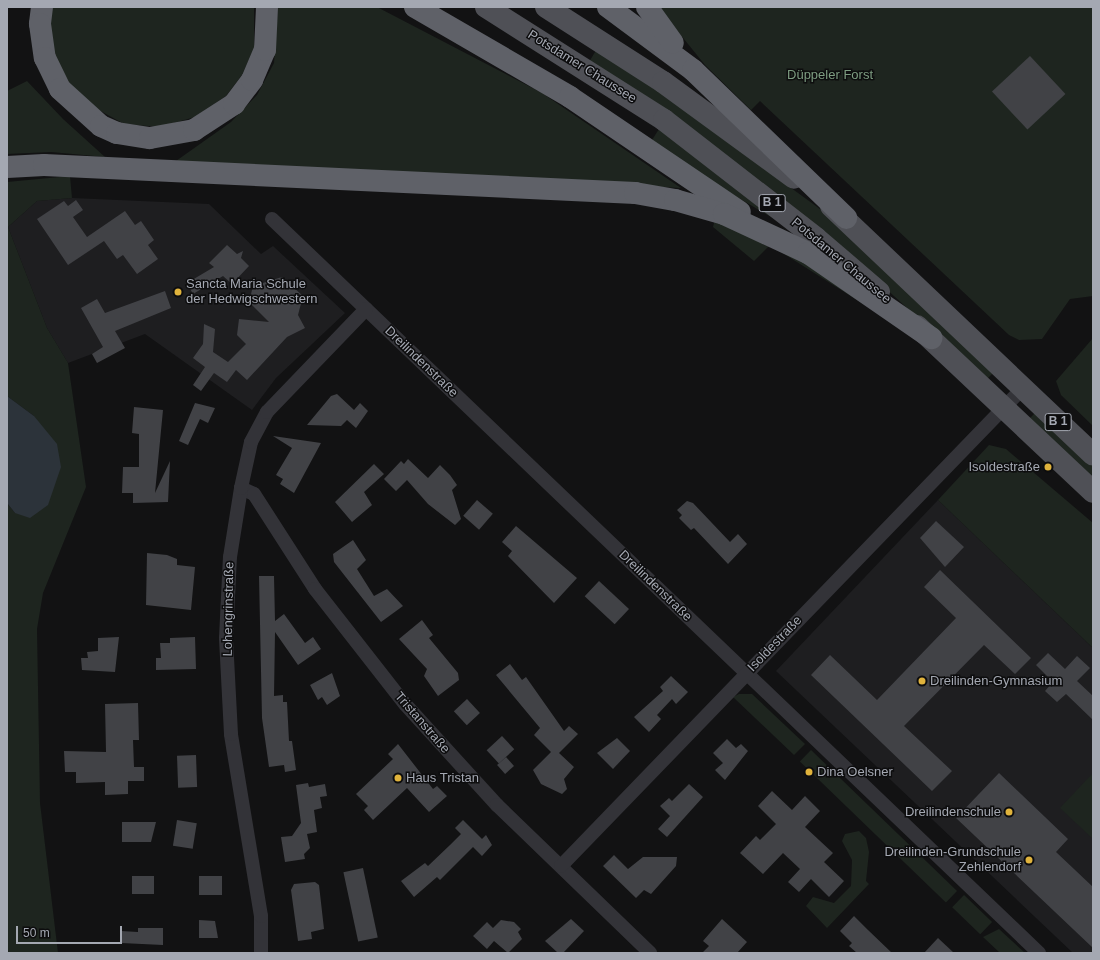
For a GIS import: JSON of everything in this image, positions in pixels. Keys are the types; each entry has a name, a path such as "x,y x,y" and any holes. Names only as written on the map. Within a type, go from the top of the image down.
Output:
{"highway":[{"path":"42,7 40,24 46,58 60,88 101,126 117,133 150,138 194,130 234,104 252,80 263,55 267,7"},
{"path":"415,7 570,97 769,232 808,253 931,338"},
{"path":"608,7 693,70 846,218"},
{"path":"647,7 693,70"},
{"path":"7,167 44,165 635,193 682,202 769,232"}],"main road":[{"name":"Potsdamer Chaussee","path":"486,7 604,79 720,162 816,238 931,338 1093,492"},
{"name":"B 1","path":"546,7 669,86 846,218 1093,455"}],"street":[{"name":"Dreilindenstraße","path":"272,219 1039,953"},
{"name":"Lohengrinstraße","path":"261,953 261,916 232,734 226,638 230,557 241,488 251,442 267,412 366,309"},
{"name":"Isoldestraße","path":"561,866 1023,388"},
{"name":"Tristanstraße","path":"241,488 254,494 320,596 404,704 497,805 650,953"}],"shaded area":[{"name":"Sancta Maria Schule der Hedwigschwestern","path":"72,198 209,204 261,254 273,246 345,313 276,378 252,410 145,334 68,363 47,328 8,227 37,201"},
{"path":"7,396 34,416 57,444 61,467 48,505 30,518 15,513 7,503"},
{"name":"Dreilindenschule","path":"938,500 1093,648 1093,953 1073,953 776,671"}],"green space":[{"path":"51,7 254,7 254,48 242,75 226,96 195,117 160,127 124,124 97,109 75,91 62,72 54,53 49,23"},
{"path":"278,7 377,7 542,93 681,188 176,161 231,122 257,95 274,63"},
{"name":"Düppeler Forst","path":"658,7 1093,7 1093,296 1070,299 1042,339 1019,340 1009,335 760,101 751,110 705,65"},
{"path":"598,47 820,209 995,371 986,380 860,265 589,62"},
{"path":"27,81 63,119 105,157 51,152 7,154 7,91"},
{"path":"659,129 781,223 720,187 652,140"},
{"path":"70,176 72,198 37,201 8,227 47,328 68,363 86,487 43,593 37,629 40,803 58,953 7,953 7,503 15,513 34,416 7,396 7,182"},
{"path":"715,219 772,241 868,307 770,245 754,261 713,227"},
{"path":"1093,338 1093,426 1061,395 1056,381"},
{"path":"1037,411 1093,465 1093,482 1028,420"},
{"path":"989,445 1006,449 1093,523 1093,648 938,500"},
{"path":"739,694 752,694 805,744 794,755 733,697"},
{"path":"811,750 957,891 946,903 800,762"},
{"path":"1093,773 1093,839 1060,808"},
{"path":"859,831 866,838 869,852 866,881 869,884 827,928 806,906 813,897 834,903 851,886 852,860 842,841 845,834"},
{"path":"964,895 992,922 980,934 952,907"},
{"path":"999,929 1025,953 1000,953 983,937"}],"building":[{"path":"1030,56 1065,94 1027,129 992,91"},
{"path":"76,200 83,210 73,217 87,237 125,211 135,225 141,221 154,240 148,245 158,259 137,274 123,255 117,259 104,241 68,265 37,219 64,201 68,206"},
{"path":"227,245 237,254 243,251 241,258 249,266 232,284 223,276 193,294 187,283 214,267 209,263"},
{"path":"282,277 303,296 298,315 305,328 287,337 247,380 236,370 227,382 214,373 201,391 193,385 205,367 193,358 203,344 204,324 215,329 213,352 228,362 246,344 237,335 239,319 269,322 249,302 253,286"},
{"path":"165,291 171,308 115,331 125,348 97,363 92,354 103,347 81,308 97,299 105,313"},
{"path":"337,394 354,410 360,403 368,411 356,428 347,420 341,426 307,425 331,396"},
{"path":"195,403 215,408 208,423 200,419 188,445 179,441"},
{"path":"134,407 163,410 155,493 170,461 168,502 133,503 133,493 122,493 123,467 139,467 139,434 132,433"},
{"path":"273,436 321,443 294,493 280,484 283,479 276,475 292,448"},
{"path":"408,459 428,478 440,465 450,475 457,485 452,490 461,519 455,525 428,504 407,480 396,491 384,479 401,461 404,464"},
{"path":"374,464 384,474 364,492 372,505 352,522 335,502"},
{"path":"477,500 493,514 479,530 463,516"},
{"path":"687,501 693,503 730,542 738,534 747,544 728,564 694,528 691,530 679,518 682,515 677,510"},
{"path":"936,521 964,547 945,567 920,538"},
{"path":"516,526 577,578 554,603 508,556 512,551 502,542"},
{"path":"353,540 366,560 357,569 374,596 387,589 403,606 381,622 334,562 333,554"},
{"path":"147,553 167,555 177,559 177,565 195,567 191,610 146,605"},
{"name":"Dreilinden-Gymnasium","path":"940,570 1031,658 1015,674 984,645 904,726 952,771 932,791 811,675 830,655 877,700 956,618 924,587"},
{"path":"259,576 274,576 275,621 284,614 305,643 313,637 321,649 298,665 275,632 274,696 283,695 283,702 287,702 289,741 292,741 296,770 285,772 284,765 269,767 262,718"},
{"path":"599,581 629,609 615,624 585,596"},
{"path":"422,620 433,635 429,638 458,673 459,680 438,696 424,676 427,669 399,639"},
{"path":"119,637 115,672 82,670 81,658 88,658 87,652 98,651 98,638"},
{"path":"195,637 196,669 156,670 156,658 161,658 160,643 170,643 170,638"},
{"path":"1048,653 1065,669 1077,656 1090,668 1077,681 1093,696 1093,720 1066,694 1057,702 1045,691 1053,682 1036,665"},
{"path":"510,664 522,680 526,677 564,731 569,726 578,734 559,753 574,767 564,779 567,789 562,794 541,784 533,770 551,752 534,735 540,728 496,675"},
{"path":"332,673 340,696 327,705 322,697 318,700 310,685"},
{"path":"671,676 688,692 676,704 672,699 657,715 661,719 649,732 634,717 663,691 660,687"},
{"path":"467,699 480,713 467,725 454,711"},
{"path":"138,703 139,740 133,740 134,767 144,767 144,781 128,781 128,794 105,795 105,782 76,783 76,772 65,772 64,751 106,752 105,704"},
{"path":"502,736 514,749 499,763 487,750"},
{"path":"617,738 630,751 613,769 597,753"},
{"path":"727,739 736,748 741,744 748,751 725,780 715,770 723,763 713,753"},
{"name":"Haus Tristan","path":"398,744 433,789 437,786 447,796 429,812 407,788 373,820 364,810 368,806 356,794 393,759 388,754"},
{"path":"196,755 197,787 178,788 177,756"},
{"path":"506,757 514,766 505,774 497,765"},
{"name":"Dreilinden-Grundschule Zehlendorf","path":"999,773 1068,839 1056,852 1093,887 1093,948 956,818"},
{"path":"308,783 309,787 325,784 327,796 320,797 322,808 314,810 317,832 307,834 310,848 304,854 305,859 285,862 281,837 292,836 301,823 296,785"},
{"path":"689,784 703,797 667,837 658,829 670,816 660,806 669,798 672,801"},
{"path":"772,791 792,810 805,796 820,811 805,827 833,853 824,862 844,881 829,897 811,879 799,892 788,882 800,869 783,853 763,874 740,853 756,836 760,840 776,824 758,806"},
{"path":"177,820 197,823 193,849 173,846"},
{"path":"463,820 482,839 486,835 492,845 482,856 473,847 440,880 437,877 414,897 401,881 425,863 428,866 450,845 461,834 455,828"},
{"path":"122,822 156,822 151,842 122,842"},
{"path":"614,855 628,869 643,857 677,857 676,866 651,894 644,890 636,898 603,866"},
{"path":"363,868 378,937 358,942 343,872"},
{"path":"132,876 154,876 154,894 132,894"},
{"path":"199,876 222,876 222,895 199,895"},
{"path":"315,882 319,885 324,929 311,932 312,939 298,941 291,890 294,884"},
{"path":"854,916 892,953 857,953 849,946 852,943 840,931"},
{"path":"571,919 584,931 563,953 558,953 545,941"},
{"path":"722,919 747,942 737,953 702,953 709,946 703,941"},
{"path":"199,920 215,921 218,938 199,938"},
{"path":"501,920 514,922 521,929 518,932 522,939 508,953 494,941 487,949 473,936 487,922 493,928"},
{"path":"138,928 163,928 163,945 121,943 121,931 138,932"},
{"path":"938,938 954,953 924,953"}],"place":[{"name":"Sancta Maria Schule der Hedwigschwestern","path":"178,292"},
{"name":"Isoldestraße","path":"1048,467"},
{"name":"Dreilinden-Gymnasium","path":"922,681"},
{"name":"Dina Oelsner","path":"809,772"},
{"name":"Haus Tristan","path":"398,778"},
{"name":"Dreilindenschule","path":"1009,812"},
{"name":"Dreilinden-Grundschule Zehlendorf","path":"1029,860"}]}
